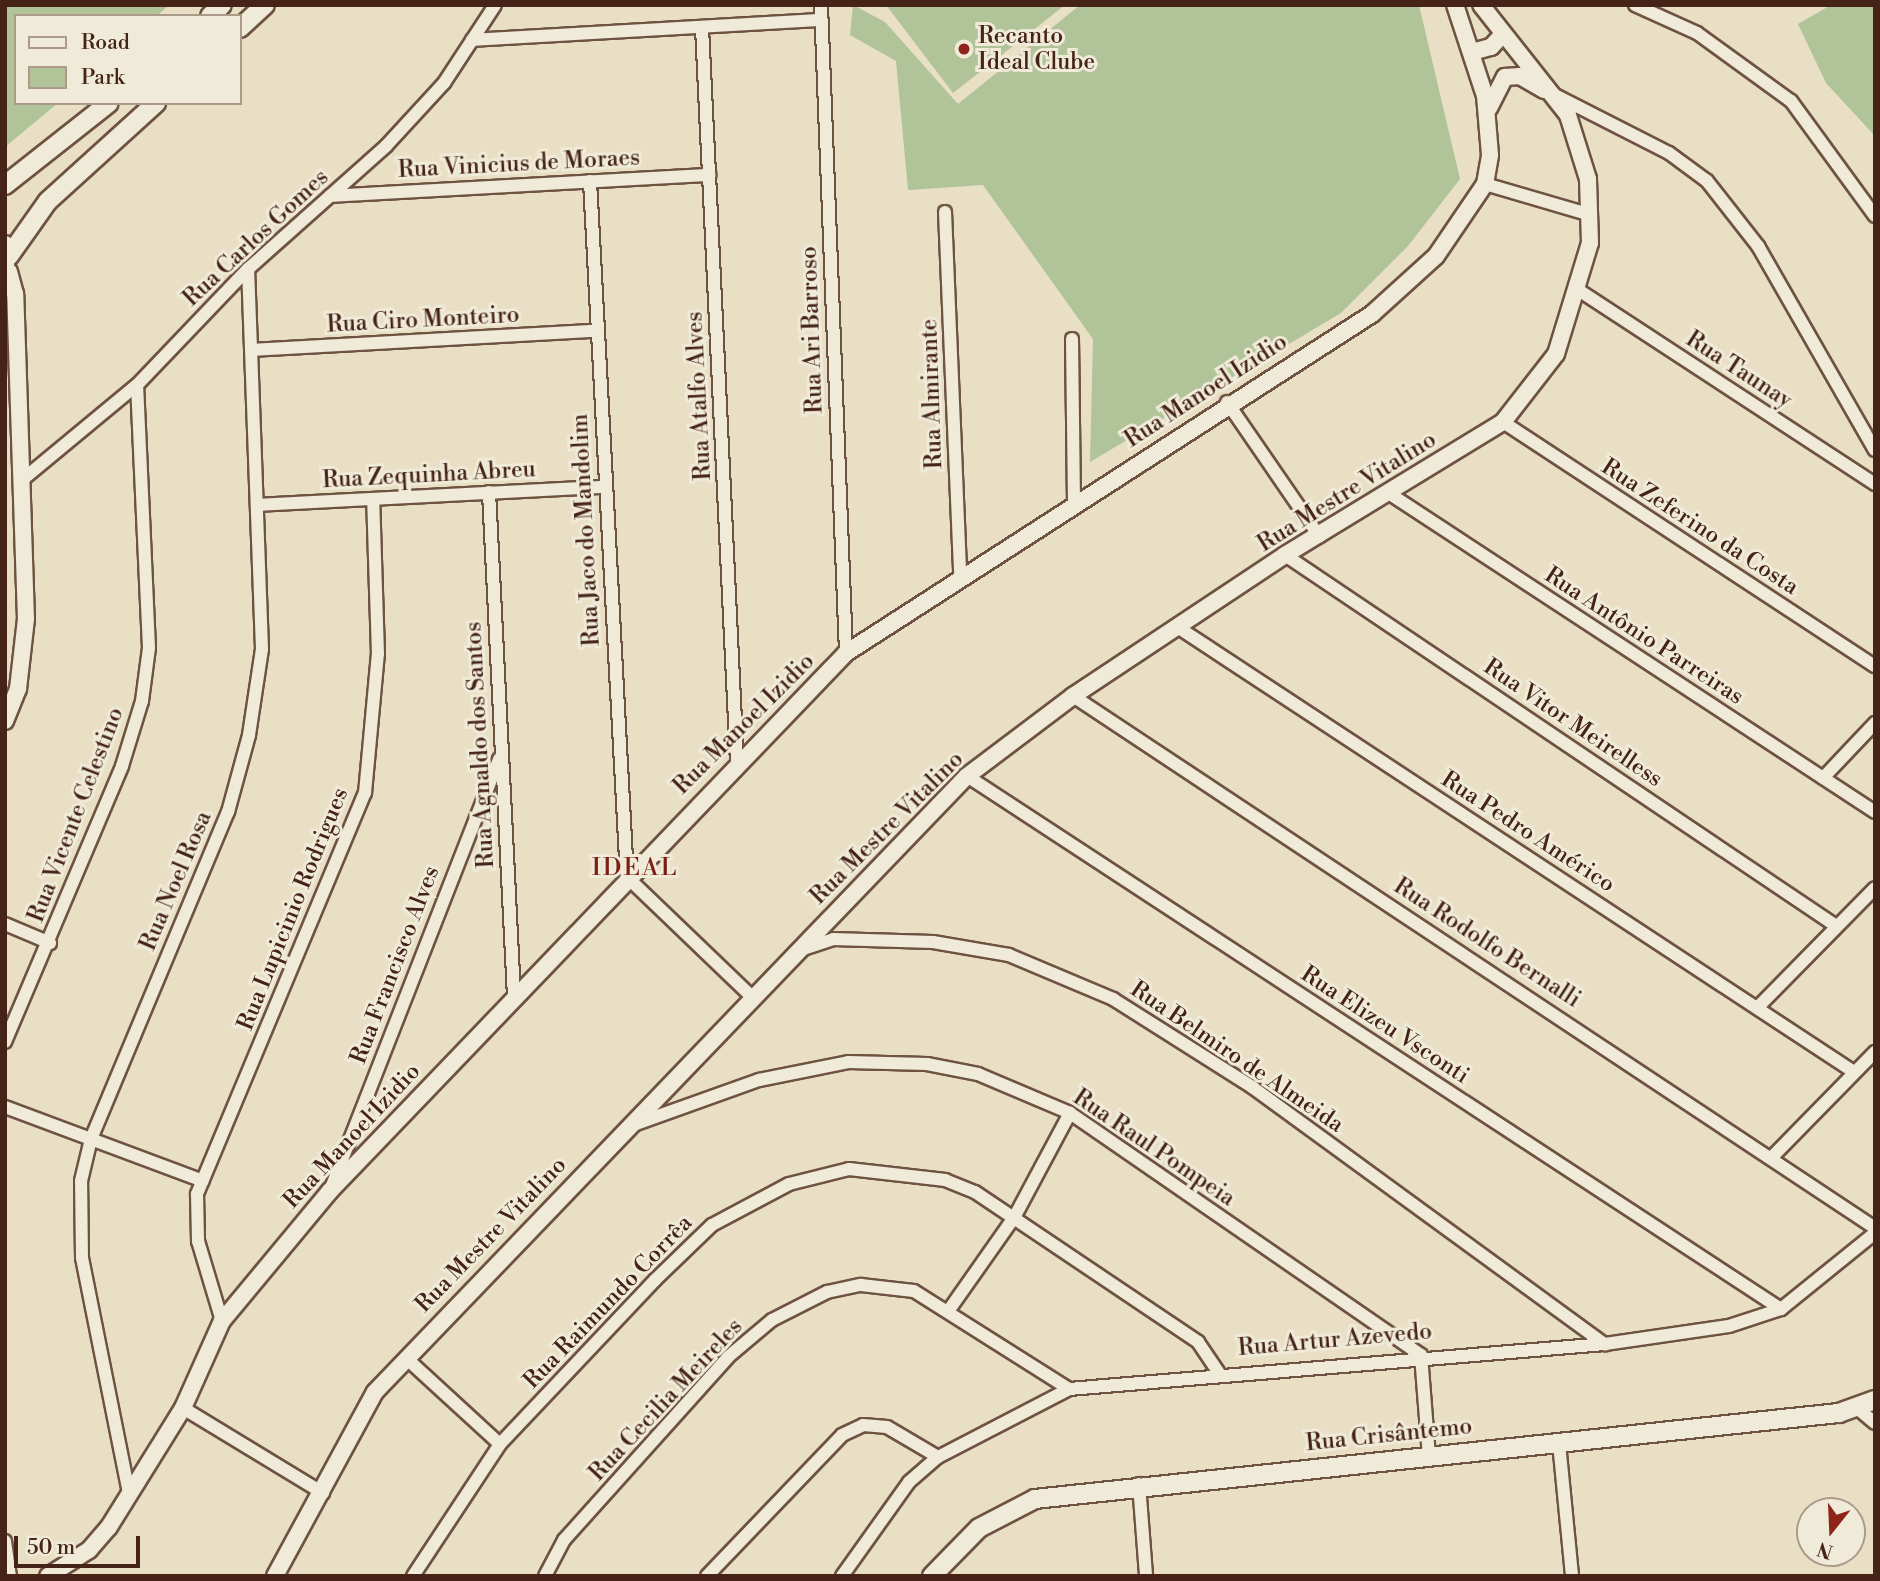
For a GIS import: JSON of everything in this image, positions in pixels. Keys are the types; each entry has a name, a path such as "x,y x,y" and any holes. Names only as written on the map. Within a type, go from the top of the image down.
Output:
{"main road":[{"path":"242,26 265,5"},
{"path":"5,185 106,105"},
{"path":"7,263 48,201 154,105"},
{"name":"Rua Crisântemo","path":"932,1576 979,1528 1035,1499 1139,1484 1428,1451 1559,1443 1857,1408 1875,1400"}],"street":[{"name":"Rua Carlos Gomes","path":"22,480 137,385 248,269 330,196 444,83 495,5"},
{"name":"Rua Ari Barroso","path":"821,5 846,653"},
{"path":"1455,5 1488,109 1485,184 1591,215"},
{"path":"1481,5 1502,35 1552,94"},
{"path":"1635,5 1697,33 1791,101 1875,216"},
{"path":"472,40 821,20"},
{"name":"Rua Atalfo Alves","path":"702,27 737,763"},
{"path":"1472,52 1491,47 1502,35"},
{"path":"1488,109 1505,76 1520,76 1669,153 1707,181 1758,246 1875,450"},
{"name":"Rua Mestre Vitalino","path":"275,1576 323,1493 375,1392 629,1127 750,995 967,776 1073,696 1285,555 1390,495 1503,422 1556,354 1580,291 1591,215 1576,141 1552,94"},
{"name":"Rua Vinicius de Moraes","path":"330,196 709,175"},
{"name":"Rua Jaco do Mandolim","path":"590,181 604,487 627,877"},
{"name":"Rua Manoel Izidio","path":"48,1576 89,1550 183,1408 222,1321 329,1192 627,877 846,653 960,575 1073,505 1227,402 1372,314 1436,256 1485,184"},
{"name":"Rua Almirante","path":"945,212 960,575"},
{"path":"5,721 18,689 26,619 22,480 11,378 7,263"},
{"name":"Rua Noel Rosa","path":"129,1493 82,1258 81,1181 91,1139 228,812 249,735 262,649 248,269"},
{"name":"Rua Taunay","path":"1580,291 1875,484"},
{"name":"Rua Ciro Monteiro","path":"252,350 597,331"},
{"path":"1072,339 1073,505"},
{"name":"Rua Vicente Celestino","path":"5,1042 50,943 142,701 149,648 137,385"},
{"path":"5,402 17,421"},
{"path":"1227,402 1319,536"},
{"name":"Rua Zeferino da Costa","path":"1503,422 1875,666"},
{"name":"Rua Zequinha Abreu","path":"257,505 604,487"},
{"name":"Rua Agnaldo dos Santos","path":"489,492 514,996"},
{"name":"Rua Antônio Parreiras","path":"1390,495 1875,812"},
{"name":"Rua Lupicinio Rodrigues","path":"222,1321 198,1241 203,1181 365,793 378,654 373,499"},
{"name":"Rua Vitor Meirelless","path":"1285,555 1836,926"},
{"name":"Rua Pedro Américo","path":"1179,628 1854,1072"},
{"name":"Rua Rodolfo Bernalli","path":"1073,696 1773,1156 1875,1230"},
{"path":"1823,778 1875,723"},
{"name":"Rua Francisco Alves","path":"329,1192 501,754"},
{"name":"Rua Elizeu Vsconti","path":"967,776 1781,1309"},
{"path":"627,877 750,995"},
{"path":"1757,1008 1875,888"},
{"path":"5,924 50,943"},
{"name":"Rua Belmiro de Almeida","path":"795,952 833,939 933,942 1009,955 1113,999 1252,1087 1605,1344"},
{"path":"1773,1156 1875,1052"},
{"name":"Rua Raul Pompeia","path":"629,1127 759,1080 848,1062 978,1074 1070,1113 1422,1362"},
{"path":"5,1107 203,1181"},
{"path":"948,1310 1015,1216 1070,1113"},
{"name":"Rua Raimundo Corrêa","path":"413,1576 500,1444 712,1225 789,1184 849,1169 906,1173 975,1192 1015,1216 1198,1342 1219,1373"},
{"name":"Rua Artur Azevedo","path":"842,1576 909,1482 938,1457 1069,1389 1219,1373 1422,1362 1605,1344 1729,1326 1781,1309 1875,1230"},
{"name":"Rua Cecilia Meireles","path":"545,1576 582,1520 728,1357 772,1320 827,1292 860,1285 914,1290 1069,1389"},
{"path":"406,1358 500,1444"},
{"path":"1422,1362 1428,1451"},
{"path":"183,1408 323,1493"},
{"path":"1857,1408 1875,1423"},
{"path":"707,1576 842,1435 863,1425 887,1427 938,1457"},
{"path":"1559,1443 1572,1576"},
{"path":"1139,1484 1146,1576"},
{"path":"5,1541 10,1576"}],"green space":[{"path":"5,5 169,5 159,14 14,14 14,105 56,105 5,147"},
{"path":"853,5 885,22 958,104 1080,5 1419,5 1460,179 1408,246 1341,313 1090,462 1093,339 983,185 908,190 896,61 850,35"},
{"name":"Recanto Ideal Clube","path":"886,5 1065,5 953,93"},
{"path":"1831,5 1875,5 1875,136 1826,83 1798,24"}],"place":[{"name":"Recanto Ideal Clube","path":"964,49"}],"district":[{"name":"IDEAL","path":"635,869"}]}
